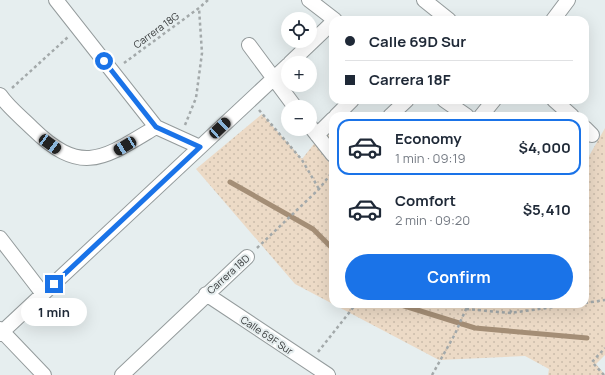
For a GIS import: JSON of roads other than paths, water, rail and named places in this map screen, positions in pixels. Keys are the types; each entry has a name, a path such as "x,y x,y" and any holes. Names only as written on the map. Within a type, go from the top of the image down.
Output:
{"street":[{"path":"56,0 156,127 181,137 200,147"},
{"path":"309,0 330,16"},
{"path":"424,0 444,16"},
{"path":"556,16 568,0"},
{"path":"297,56 329,26"},
{"path":"249,45 290,100"},
{"path":"44,375 1,332 281,72"},
{"path":"1,96 42,138 59,150 84,159 94,159 114,152 156,127"},
{"path":"340,112 348,104"},
{"path":"394,112 403,104"},
{"path":"450,104 461,112"},
{"path":"484,112 491,104"},
{"path":"558,104 568,112"},
{"path":"317,128 329,121"},
{"path":"317,135 329,150"},
{"path":"0,238 43,294"},
{"name":"Carrera 18D","path":"122,375 206,294 247,257"},
{"name":"Calle 69F Sur","path":"206,294 307,369 328,375"}],"waterway":[{"path":"230,182 313,229 329,245"},
{"path":"411,308 475,328 587,338"}]}
